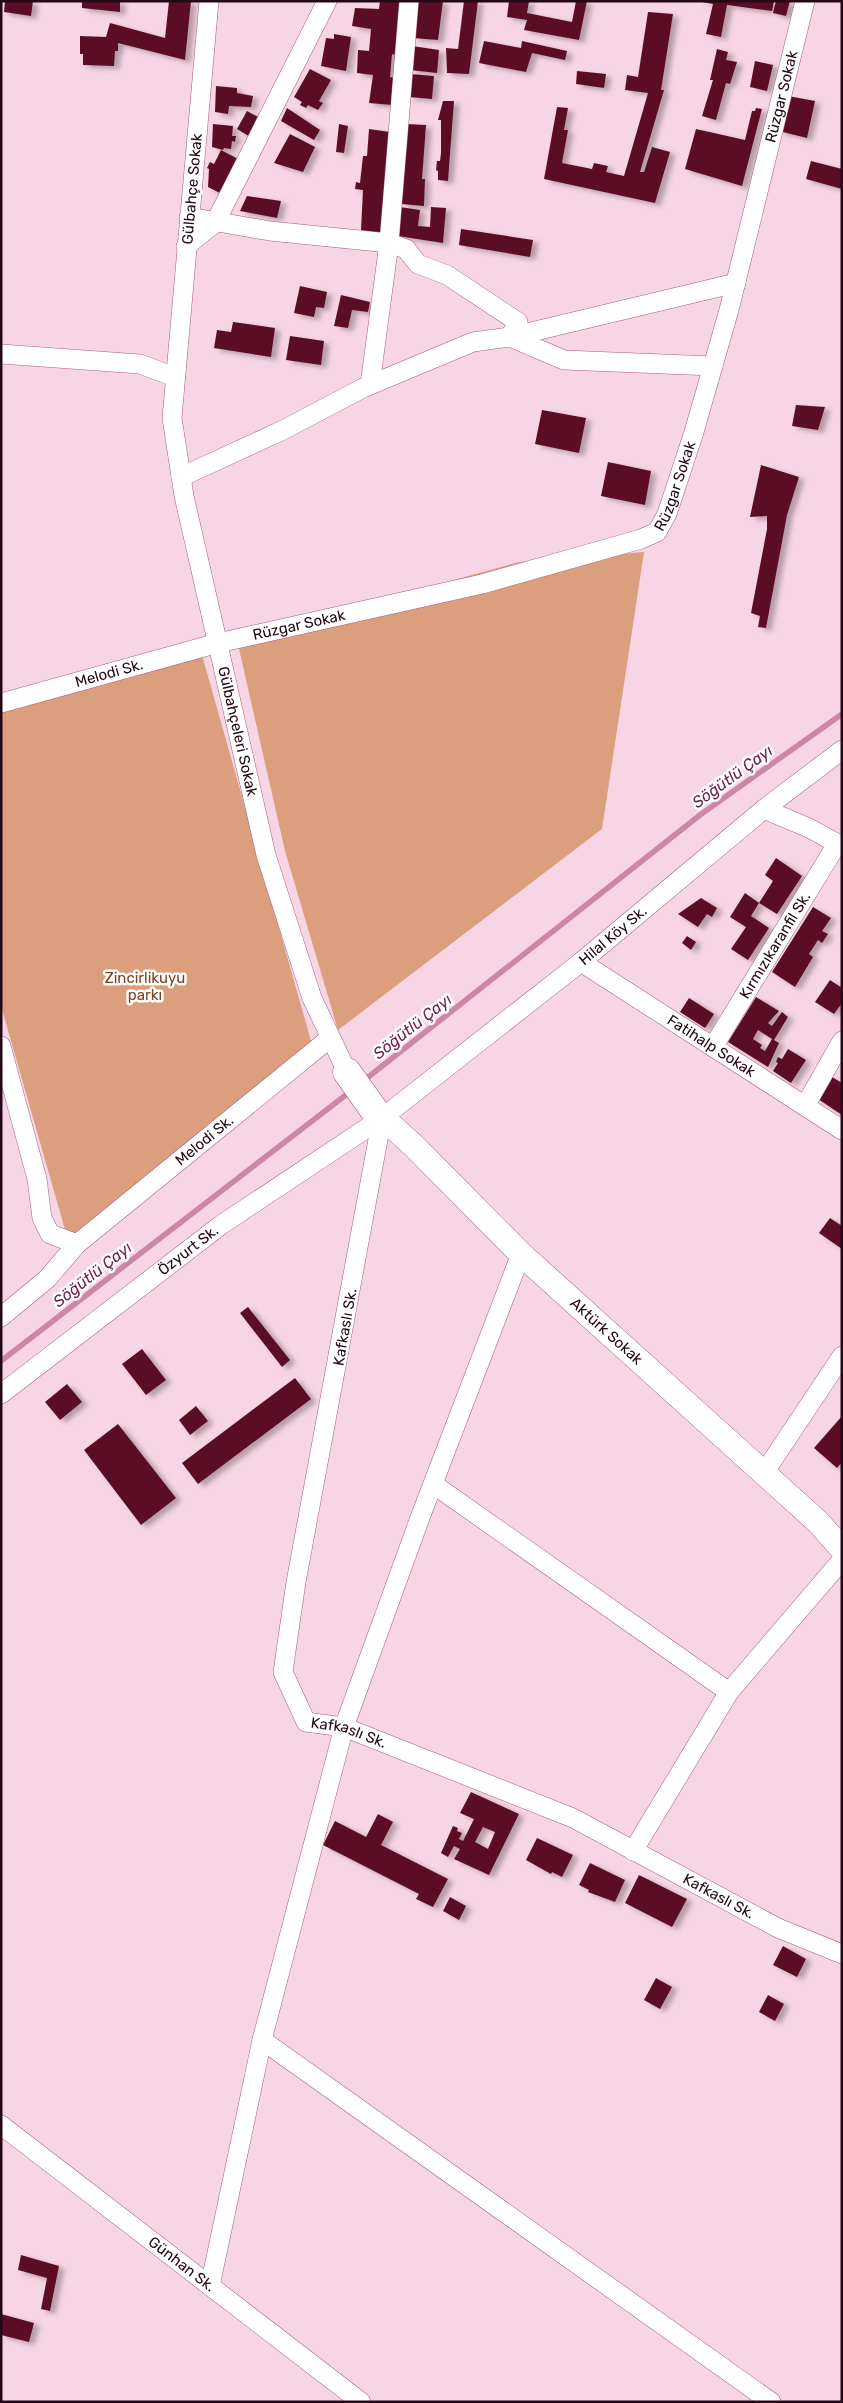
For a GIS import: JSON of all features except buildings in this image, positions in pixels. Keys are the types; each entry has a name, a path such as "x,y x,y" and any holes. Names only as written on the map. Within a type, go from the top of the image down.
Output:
{"main road":[{"path":"347,1072 378,1114"}],"street":[{"name":"Gülbahçe Sokak","path":"175,377 208,1"},
{"path":"186,246 215,223 327,1"},
{"path":"370,385 389,243 409,1"},
{"name":"Rüzgar Sokak","path":"218,643 482,584 641,539 657,532 667,514 713,366 736,283 805,1"},
{"path":"189,217 215,223 389,243 406,249 418,264 447,275 518,322 510,337"},
{"path":"181,477 283,430 370,385 473,342 510,337 736,283"},
{"path":"510,337 564,360 713,366"},
{"path":"1,354 140,364 175,377"},
{"name":"Gülbahçeleri Sokak","path":"175,377 172,418 181,477 266,855 312,998 347,1072"},
{"name":"Melodi Sk.","path":"1,702 218,643"},
{"name":"Hilal Köy Sk.","path":"378,1114 581,962 764,809 842,750"},
{"path":"764,809 809,828 839,845"},
{"name":"Kırmızıkaranfil Sk.","path":"713,1048 839,845"},
{"name":"Fatihalp Sokak","path":"581,962 842,1130"},
{"name":"Melodi Sk.","path":"1,1317 47,1279 77,1244 330,1038"},
{"path":"805,1106 842,1041"},
{"path":"1,1046 37,1179 42,1218 50,1234 77,1244"},
{"name":"Aktürk Sokak","path":"378,1114 413,1145 521,1254 818,1522 842,1549"},
{"name":"Özyurt Sk.","path":"1,1394 221,1225 378,1114"},
{"name":"Kafkaslı Sk.","path":"378,1114 282,1672 306,1722 344,1727 573,1818 778,1928 842,1954"},
{"path":"210,2286 262,2040 344,1727 433,1484 521,1254"},
{"path":"764,1473 842,1356"},
{"path":"433,1484 729,1692"},
{"path":"634,1851 729,1692 842,1560"},
{"path":"262,2040 771,2402"},
{"name":"Günhan Sk.","path":"1,2125 360,2401"}],"green space":[{"path":"644,552 602,829 338,1030 285,851 237,640 519,562"},
{"name":"Zincirlikuyu parkı","path":"202,655 313,1048 68,1240 1,1006 1,708"}],"waterway":[{"name":"Söğütlü Çayı","path":"362,1082 700,815 842,714"},
{"name":"Söğütlü Çayı","path":"1,1361 351,1091"}]}
